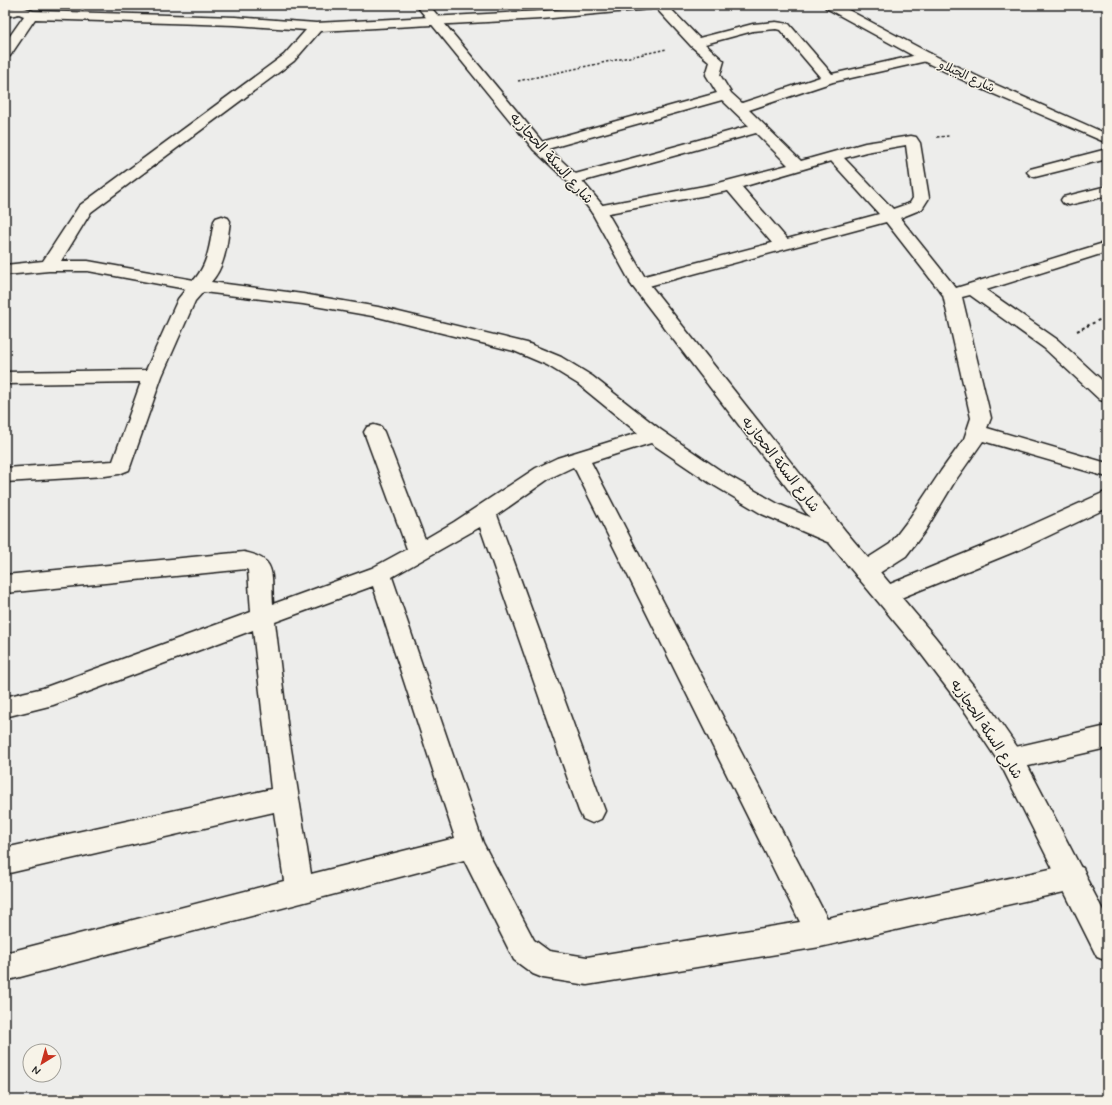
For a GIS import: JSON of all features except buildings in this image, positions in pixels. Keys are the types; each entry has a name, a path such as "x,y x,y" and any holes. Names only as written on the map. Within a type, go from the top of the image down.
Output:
{"street":[{"path":"5,13 21,10 32,15 237,16 316,27 428,13 541,15 650,5"},
{"path":"660,5 696,43 717,61 713,75 725,95 798,166"},
{"name":"شارع الجبلاو","path":"830,5 926,57 978,82 1107,139"},
{"name":"شارع السكة الحجازيه","path":"428,13 539,147 573,179 598,210 640,283 839,539 976,706 1011,759 1073,877 1107,947"},
{"path":"5,53 32,15"},
{"path":"696,43 743,30 778,25 784,27 828,79"},
{"path":"49,266 85,209 289,58 316,27"},
{"path":"738,109 828,79 926,57"},
{"path":"539,147 725,95"},
{"path":"573,179 759,128"},
{"path":"598,210 732,185 834,156 911,140 921,198 916,206 890,216 640,283"},
{"path":"1035,172 1107,154"},
{"path":"834,156 890,216 952,294 981,418 973,441 948,476 917,525 898,550 865,571"},
{"path":"732,185 783,245"},
{"path":"1069,200 1107,191"},
{"path":"5,475 119,467 122,465 153,376 186,299 210,273 215,262 222,221"},
{"path":"952,294 1107,247"},
{"path":"5,270 49,266 88,266 198,286 378,312 520,347 554,361 585,380 654,435 718,478 770,509 839,539"},
{"path":"972,288 1050,344 1107,396"},
{"path":"5,378 153,376"},
{"path":"374,432 419,552"},
{"path":"976,432 1107,470"},
{"path":"5,707 44,698 380,574 462,528 543,473 564,463 654,435"},
{"path":"578,459 585,468 820,933"},
{"path":"886,595 1013,543 1107,499"},
{"path":"485,512 592,811"},
{"path":"5,584 244,560 253,562 259,567 263,617 284,798 300,891"},
{"path":"380,574 471,846 524,950 543,964 586,971 820,933 1073,877"},
{"path":"1011,759 1107,737"},
{"path":"5,861 284,798"},
{"path":"5,967 471,846"}],"path":[{"path":"490,88 584,66 696,43"}]}
